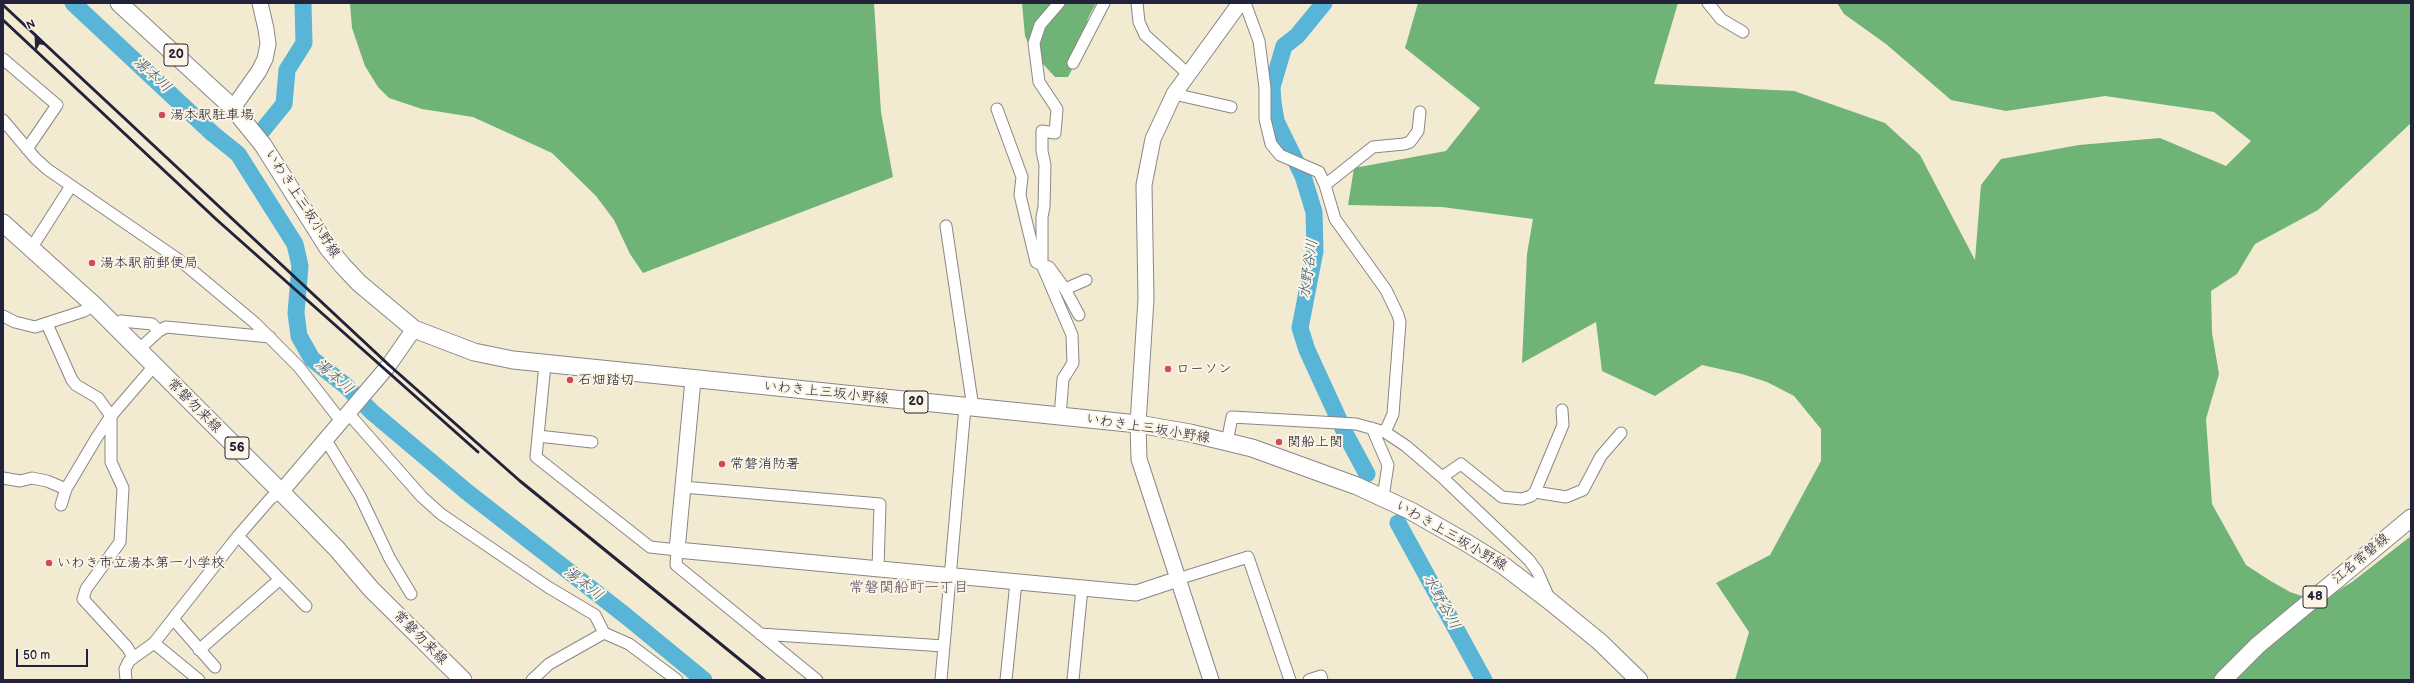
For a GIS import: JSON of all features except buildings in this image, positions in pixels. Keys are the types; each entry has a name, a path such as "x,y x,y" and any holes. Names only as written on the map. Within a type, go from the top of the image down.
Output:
{"main road":[{"name":"いわき上三坂小野線","path":"119,3 233,108 264,145 328,248 343,266 414,329 474,352 545,364 1138,424 1227,442 1277,457 1357,486 1411,511 1479,551 1551,602 1600,642 1639,680"},
{"name":"常磐勿来線","path":"3,224 32,247 94,305 114,327 281,492 337,549 371,589 463,680"},
{"name":"江名常磐線","path":"2223,680 2258,645 2411,518"}],"street":[{"path":"233,108 259,71 265,59 267,37 260,3"},
{"path":"1059,3 1040,26 1034,42 1039,82 1057,109 1055,133 1042,131 1042,151 1045,165 1044,207 1042,217 1042,265 1072,335 1074,352 1073,363 1063,379 1060,416"},
{"path":"1073,63 1104,3"},
{"path":"1137,3 1139,22 1145,34 1187,73"},
{"path":"1211,680 1139,459 1138,424 1146,299 1144,185 1153,139 1174,94 1187,73 1228,23 1240,3"},
{"path":"1245,3 1259,41 1268,136 1275,150 1287,158 1307,165 1319,172 1325,185 1335,219 1386,290 1398,315 1400,322 1393,414 1384,432"},
{"path":"1708,3 1715,14 1721,19 1743,32"},
{"path":"3,59 57,105 27,149"},
{"path":"1174,94 1231,107"},
{"path":"997,109 1022,177 1020,196 1036,262 1049,267 1065,289 1079,315"},
{"path":"1325,185 1373,147 1410,142 1418,131 1420,112"},
{"path":"3,120 27,149 47,169 182,262 270,337 346,414 422,497 441,514 548,587 595,615 604,633 629,644 674,679"},
{"path":"32,247 71,186"},
{"path":"941,680 950,576 969,408 946,226"},
{"path":"1065,289 1086,280"},
{"path":"3,316 15,322 35,327 84,311 94,305"},
{"path":"114,327 121,321 152,324 159,331"},
{"path":"47,324 72,380 76,385 98,398 111,416 111,462 123,488 120,542 86,589 82,599 127,647 133,657"},
{"path":"138,350 159,331 166,328 270,337"},
{"path":"126,680 125,668 133,657 154,643 174,620 238,536 271,498 281,492 326,440 402,348 414,329"},
{"path":"545,364 536,457 650,547 1136,593 1248,557 1290,680"},
{"path":"61,505 66,489 111,416 154,366"},
{"path":"694,380 676,566 817,680"},
{"path":"1535,492 1562,425 1562,410"},
{"path":"1227,442 1232,418 1356,424 1384,432 1406,446 1442,477 1529,560 1537,571 1551,602"},
{"path":"1372,428 1388,465 1383,497"},
{"path":"1442,477 1461,464 1502,497 1522,499 1535,492 1566,497 1583,490 1601,456 1621,433"},
{"path":"538,436 592,442"},
{"path":"326,440 360,496 390,559 410,594"},
{"path":"3,478 20,481 32,478 48,481 66,489"},
{"path":"683,487 880,504 878,569"},
{"path":"238,536 279,580 306,606"},
{"path":"198,650 279,580"},
{"path":"1006,680 1016,582"},
{"path":"1073,680 1082,588"},
{"path":"174,620 198,650 215,667"},
{"path":"532,680 549,664 604,633"},
{"path":"760,634 944,646"},
{"path":"154,643 199,680"},
{"path":"1309,680 1321,676 1322,680"}],"green space":[{"path":"350,3 874,3 881,112 893,177 643,273 630,254 614,220 596,196 552,153 473,117 422,109 389,98 378,87 365,66 352,28"},
{"path":"1022,3 1096,3 1088,18 1082,51 1068,77 1055,77 1032,52 1025,36"},
{"path":"1418,3 1678,3 1654,84 1794,91 1885,123 1920,155 1975,260 1981,185 2001,159 2079,145 2160,138 2226,166 2251,141 2214,112 2105,96 2006,111 1951,100 1886,44 1844,14 1837,3 2411,3 2411,123 2318,210 2255,244 2237,274 2211,291 2212,333 2219,374 2206,419 2212,504 2246,565 2290,592 2320,602 2352,582 2411,536 2411,680 1735,680 1749,632 1716,583 1770,555 1821,461 1821,429 1794,396 1767,382 1742,374 1702,365 1655,396 1602,371 1596,322 1522,363 1527,254 1533,219 1442,207 1348,205 1354,168 1446,151 1480,108 1405,48"}],"waterway":[{"name":"湯本川","path":"73,3 212,133 238,154 295,244 300,266 296,313 299,336 312,359 346,386 372,412 467,492 626,616 704,680"},
{"path":"262,131 284,104 287,70 304,43 303,3"},
{"name":"水野谷川","path":"1324,3 1297,36 1284,46 1272,87 1273,102 1276,121 1303,176 1314,212 1315,251 1300,328 1307,350 1346,435 1367,474"},
{"name":"水野谷川","path":"1398,523 1484,680"}],"railway":[{"path":"3,5 389,365 520,481 765,680"},
{"path":"3,20 217,220 478,452"}],"place":[{"name":"湯本駅駐車場","path":"162,115"},
{"name":"湯本駅前郵便局","path":"92,263"},
{"name":"ローソン","path":"1168,369"},
{"name":"石畑踏切","path":"570,380"},
{"name":"関船上関","path":"1279,442"},
{"name":"常磐消防署","path":"722,464"},
{"name":"いわき市立湯本第一小学校","path":"49,563"}],"district":[{"name":"常磐関船町一丁目","path":"909,588"}]}
